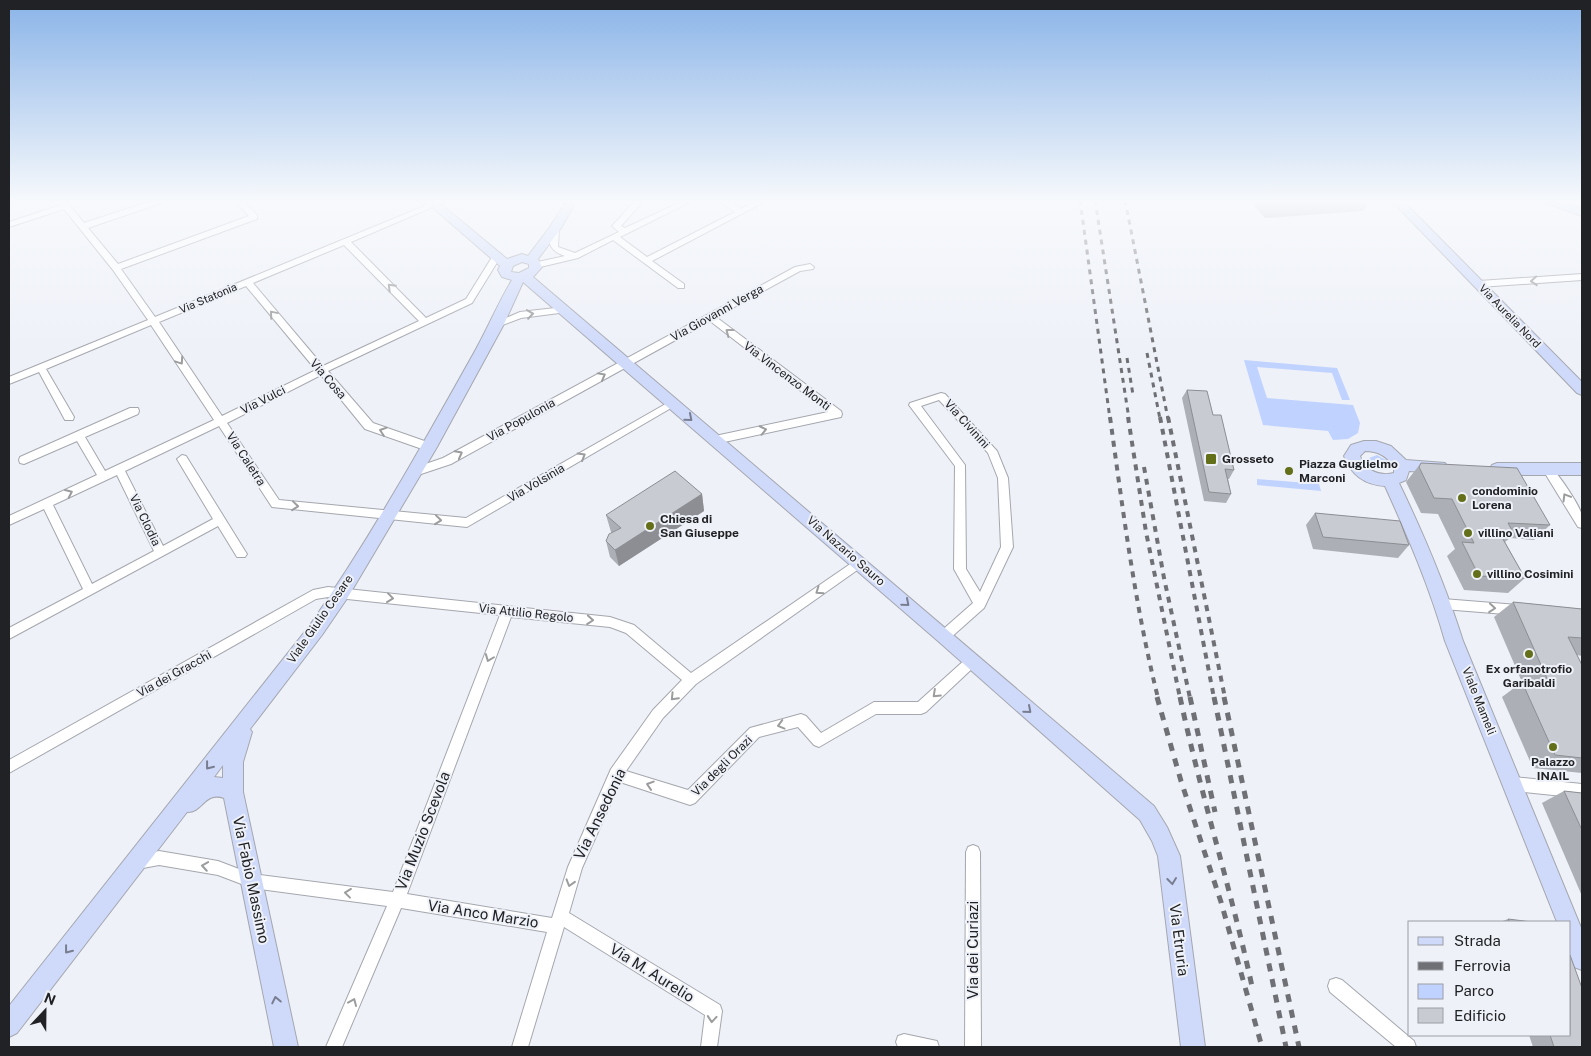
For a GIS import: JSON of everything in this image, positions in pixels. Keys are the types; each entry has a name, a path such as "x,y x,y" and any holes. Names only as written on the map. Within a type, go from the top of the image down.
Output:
{"street":[{"name":"Via Caletra","path":"100,249 153,321 276,504 389,515"},
{"path":"116,268 167,249"},
{"name":"Via Statonia","path":"9,381 325,249"},
{"path":"353,249 425,322"},
{"path":"489,249 508,266 509,276 522,277"},
{"path":"510,294 506,288 508,266 531,249"},
{"path":"534,262 542,249"},
{"path":"557,249 574,256"},
{"path":"508,266 522,258 534,262 574,256 588,249"},
{"path":"632,249 680,286"},
{"path":"647,260 668,249"},
{"name":"Via Aurelia Nord","path":"1445,249 1582,390"},
{"name":"Via Vulci","path":"9,521 469,301 496,256"},
{"name":"Viale Giulio Cesare","path":"92,920 136,859 316,630 342,592 430,447 497,324 510,294 522,277 534,272 534,262"},
{"name":"Via Giovanni Verga","path":"626,363 798,269 810,267"},
{"name":"Via Nazario Sauro","path":"522,277 626,363 1122,790 1147,813 1160,834"},
{"path":"1479,284 1582,277"},
{"name":"Via Cosa","path":"246,282 369,426 430,447"},
{"path":"497,324 520,315 564,310"},
{"name":"Via Vincenzo Monti","path":"710,317 837,414 715,440"},
{"name":"Via Populonia","path":"414,472 446,461 626,363"},
{"path":"41,368 69,417"},
{"name":"Via Civinini","path":"944,636 980,604 1006,547 1003,478 992,451 941,396 914,405 960,465 960,569 980,604"},
{"name":"Via Volsinia","path":"389,515 467,523 673,404"},
{"path":"24,460 134,411"},
{"path":"79,435 103,477"},
{"path":"1402,465 1401,476 1390,480 1380,480 1364,473 1353,460 1353,452 1359,447 1374,446 1394,456 1402,465 1459,468"},
{"path":"182,459 241,554"},
{"path":"1484,469 1548,470 1582,468"},
{"name":"Via Clodia","path":"10,630 160,553 120,469"},
{"path":"1548,470 1582,524"},
{"name":"Viale Mameli","path":"1390,480 1414,532 1443,604 1454,640 1514,784 1568,921"},
{"path":"47,503 89,590"},
{"path":"160,553 220,520"},
{"name":"Via Ansedonia","path":"520,1047 575,867 616,774 658,714 691,680 859,563"},
{"name":"Via Attilio Regolo","path":"342,592 507,612 610,622 630,629 691,680"},
{"name":"Via dei Gracchi","path":"9,767 313,595 342,592"},
{"path":"1443,604 1526,611"},
{"name":"Via Muzio Scevola","path":"334,1047 397,900 507,612"},
{"name":"Via degli Orazi","path":"616,774 690,798 755,732 801,720 819,741 874,708 921,708 972,661"},
{"name":"Via Fabio Massimo","path":"250,714 235,750 233,792 286,1047"},
{"path":"1514,784 1582,791"},
{"name":"Viale Giulio Cesare","path":"9,1025 92,920 199,792 214,786 221,786 233,792"},
{"name":"Via Etruria","path":"1160,834 1169,856 1193,1047"},
{"name":"Via dei Curiazi","path":"972,852 972,1047"},
{"name":"Via Anco Marzio","path":"143,861 158,858 218,868 252,881 559,921"},
{"name":"Via M. Aurelio","path":"559,921 714,1011 708,1047"},
{"path":"1571,930 1582,959"},
{"path":"1336,986 1408,1047"},
{"path":"904,1042 931,1047"}],"green space":[{"path":"1244,360 1337,368 1350,400 1342,400 1332,373 1257,367 1267,398 1353,405 1360,423 1358,433 1348,439 1333,440 1328,431 1263,425"},
{"path":"1377,455 1390,462 1389,469 1380,470 1370,464 1369,458"},
{"path":"1257,479 1319,484 1321,491 1257,485"}],"building":[{"name":"Grosseto","path":"1187,390 1207,391 1213,415 1221,415 1234,470 1225,469 1231,494 1209,492"},
{"path":"1421,463 1517,468 1550,525 1508,523 1514,534 1500,534 1525,578 1479,576 1462,542 1474,543 1452,499 1434,498 1419,467"},
{"path":"675,471 702,494 615,550 606,541 609,534 621,528 606,515"},
{"path":"1315,513 1400,521 1409,545 1323,537"},
{"path":"1513,602 1582,609 1582,638 1568,637 1582,665 1582,758 1555,755 1522,682 1550,685"},
{"path":"1564,791 1582,793 1582,830"},
{"path":"1571,958 1582,988 1582,1047 1554,1047 1550,1036 1571,1036"}],"railway":[{"path":"1087,249 1110,419"},
{"path":"1103,249 1129,419"},
{"path":"1135,249 1168,419"},
{"path":"1147,353 1160,419"},
{"path":"1127,358 1133,395"},
{"path":"1110,417 1136,593 1158,698"},
{"path":"1128,417 1146,532 1180,698"},
{"path":"1160,417 1214,698"},
{"path":"1168,417 1225,698"},
{"path":"1144,467 1164,578 1190,698"},
{"path":"1157,697 1181,781 1221,902 1262,1047"},
{"path":"1180,697 1253,991"},
{"path":"1190,697 1215,812"},
{"path":"1214,697 1286,1047"},
{"path":"1224,697 1299,1047"}],"place":[{"name":"Grosseto","path":"1211,459"},
{"name":"Piazza Guglielmo Marconi","path":"1289,471"},
{"name":"condominio Lorena","path":"1462,498"},
{"name":"Chiesa di San Giuseppe","path":"650,526"},
{"name":"villino Valiani","path":"1468,533"},
{"name":"villino Cosimini","path":"1477,574"},
{"name":"Ex orfanotrofio Garibaldi","path":"1529,654"},
{"name":"Palazzo INAIL","path":"1553,747"}]}
